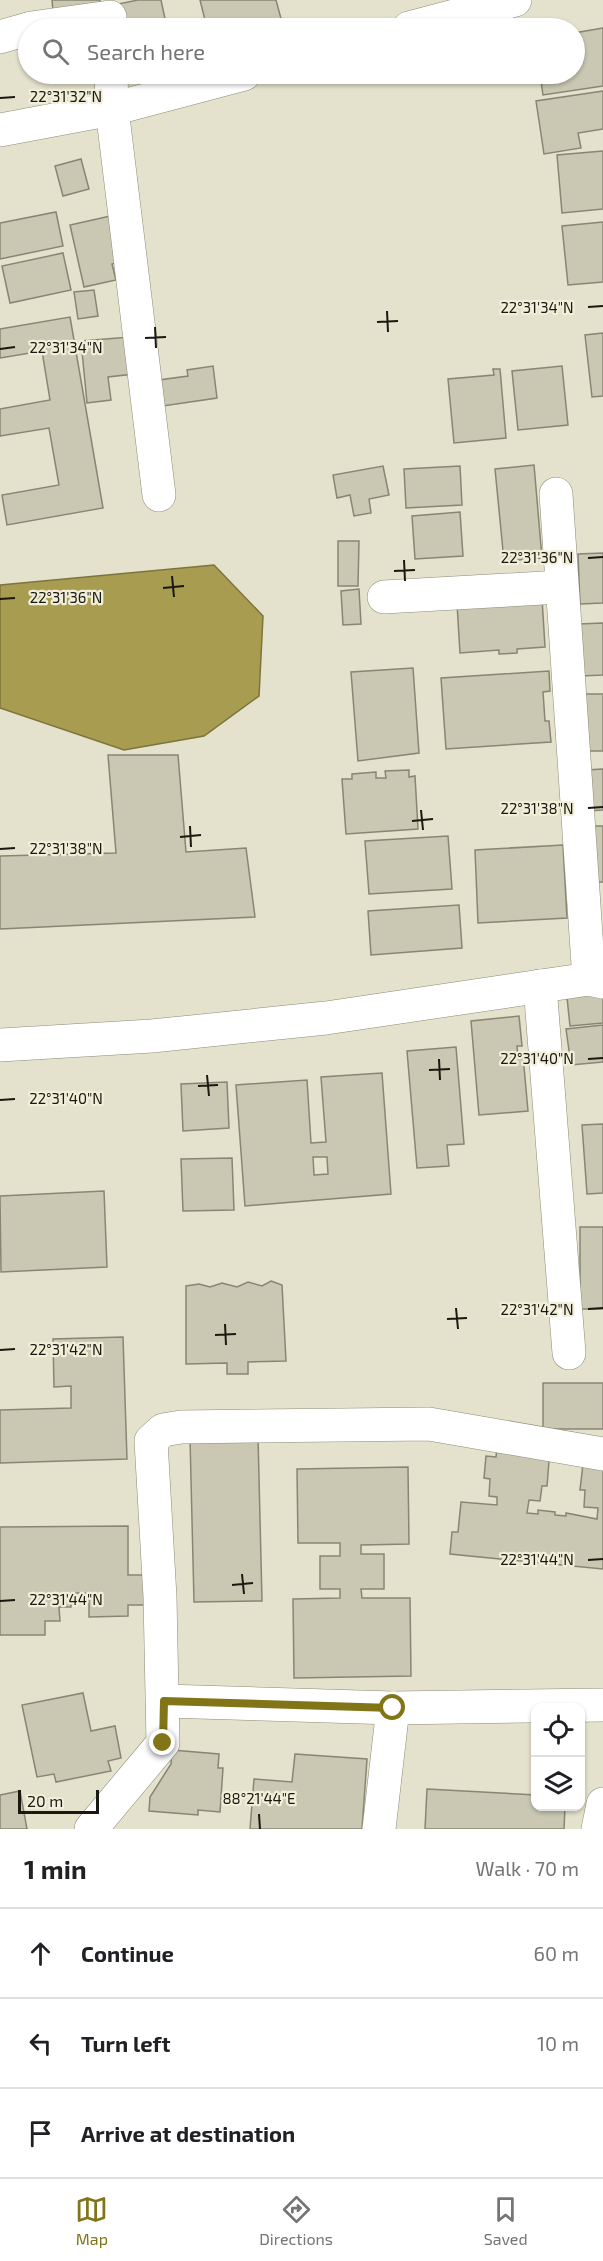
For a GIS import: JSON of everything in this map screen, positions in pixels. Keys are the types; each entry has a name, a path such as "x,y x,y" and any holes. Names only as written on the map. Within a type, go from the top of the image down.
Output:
{"street":[{"path":"431,18 453,8 515,0"},
{"path":"93,18 110,15"},
{"path":"0,37 18,32"},
{"path":"111,84 112,109 159,495"},
{"path":"0,130 112,109 206,84"},
{"path":"0,1045 152,1036 326,1018 540,986 596,980 561,587 556,494"},
{"path":"384,597 561,587"},
{"path":"540,986 569,1353"},
{"path":"91,1829 163,1743 164,1701 151,1441 164,1430 181,1427 429,1424 603,1454"},
{"path":"164,1701 393,1708 603,1705"},
{"path":"379,1829 393,1708"},
{"path":"598,1829 603,1804"}],"shaded area":[{"path":"214,565 263,616 259,696 204,736 124,750 0,708 0,585"}],"building":[{"path":"52,0 100,0 100,7 53,11"},
{"path":"138,0 161,0 165,18 121,18 118,4"},
{"path":"200,0 276,0 281,18 204,18"},
{"path":"603,28 603,86 543,95 541,84 585,84 585,31"},
{"path":"603,91 603,129 578,133 581,148 544,154 536,101"},
{"path":"603,151 603,209 562,213 557,155"},
{"path":"81,159 89,189 63,196 55,166"},
{"path":"56,212 63,246 0,259 0,223"},
{"path":"115,215 125,261 112,264 116,280 84,287 70,225"},
{"path":"603,222 603,282 568,285 562,226"},
{"path":"63,253 71,290 10,303 2,266"},
{"path":"94,290 98,316 78,319 74,292"},
{"path":"70,317 103,508 7,525 2,495 59,485 49,428 0,436 0,409 50,400 42,351 0,358 0,329"},
{"path":"603,333 603,396 592,397 585,335"},
{"path":"130,337 134,374 108,377 111,400 87,403 81,341"},
{"path":"213,366 217,398 163,406 159,380 188,376 187,370"},
{"path":"562,366 568,425 518,430 512,371"},
{"path":"493,369 500,369 506,438 454,443 448,379 494,375"},
{"path":"534,465 542,558 504,561 495,469"},
{"path":"383,466 389,495 369,499 371,513 354,516 350,495 337,498 333,475"},
{"path":"460,466 462,505 406,508 404,469"},
{"path":"460,512 463,556 415,559 412,516"},
{"path":"338,541 359,541 358,586 338,586"},
{"path":"603,553 603,603 580,604 578,554"},
{"path":"359,589 361,624 343,625 341,591"},
{"path":"542,598 545,647 517,649 517,653 499,654 499,650 460,653 457,604"},
{"path":"603,623 603,675 581,676 579,624"},
{"path":"413,668 419,753 358,761 351,672"},
{"path":"549,671 550,691 543,692 545,721 549,721 551,742 446,749 441,678"},
{"path":"585,694 603,694 603,751 588,751"},
{"path":"108,755 178,755 186,852 246,848 255,917 0,929 0,856 116,853"},
{"path":"603,769 603,810 588,811 586,770"},
{"path":"409,770 409,777 415,776 418,829 346,834 342,779 352,779 352,774 376,772 376,778 386,778 385,771"},
{"path":"587,826 603,826 603,882 590,882"},
{"path":"448,836 452,889 369,894 365,841"},
{"path":"563,845 567,918 478,923 475,850"},
{"path":"459,905 462,948 371,955 368,911"},
{"path":"603,985 603,1023 570,1026 566,988"},
{"path":"519,1016 522,1046 517,1046 518,1057 523,1056 528,1111 479,1115 471,1021"},
{"path":"603,1025 603,1062 571,1065 566,1029"},
{"path":"456,1047 464,1144 447,1145 449,1166 417,1168 407,1051"},
{"path":"382,1073 391,1194 245,1206 236,1085 307,1080 311,1143 326,1142 321,1077","holes":["313,1157 327,1157 328,1174 314,1175"]},
{"path":"227,1082 229,1128 183,1131 181,1084"},
{"path":"603,1124 603,1193 587,1194 582,1125"},
{"path":"232,1158 234,1210 183,1211 181,1159"},
{"path":"104,1191 107,1267 1,1272 0,1196"},
{"path":"580,1227 603,1227 603,1309 580,1309"},
{"path":"271,1281 282,1285 286,1361 248,1362 248,1374 227,1374 227,1363 186,1364 186,1286 199,1284 210,1287 222,1283 237,1287 248,1282 262,1286"},
{"path":"123,1337 127,1459 0,1463 0,1410 71,1408 71,1386 54,1387 53,1339"},
{"path":"543,1383 603,1383 603,1429 543,1429"},
{"path":"258,1436 262,1601 194,1602 190,1438"},
{"path":"498,1440 549,1461 547,1486 542,1486 540,1501 529,1500 527,1513 538,1514 538,1510 555,1512 555,1515 566,1516 566,1513 597,1519 598,1508 584,1507 585,1490 580,1490 583,1464 603,1457 603,1569 450,1554 452,1532 458,1532 461,1502 497,1505 497,1497 489,1496 490,1479 484,1478 486,1456 496,1457"},
{"path":"408,1467 409,1544 361,1545 361,1554 384,1554 384,1589 361,1589 362,1598 410,1598 411,1676 294,1678 293,1599 340,1598 340,1589 320,1589 320,1556 340,1556 340,1543 298,1543 297,1469"},
{"path":"128,1526 128,1575 147,1575 147,1605 128,1605 128,1616 89,1617 89,1593 71,1593 71,1607 59,1607 60,1621 45,1621 45,1635 0,1635 0,1527"},
{"path":"83,1693 91,1731 115,1726 121,1758 108,1761 111,1771 56,1782 54,1774 37,1777 22,1705"},
{"path":"172,1750 219,1754 218,1768 223,1768 220,1812 198,1810 198,1815 149,1811 150,1797 171,1764"},
{"path":"295,1754 367,1759 362,1829 250,1829 254,1779 292,1782"},
{"path":"427,1789 531,1795 531,1811 565,1811 564,1829 425,1829"},
{"path":"20,1791 27,1829 0,1829 0,1795"}],"route":[{"path":"163,1743 164,1701 393,1708"}]}
